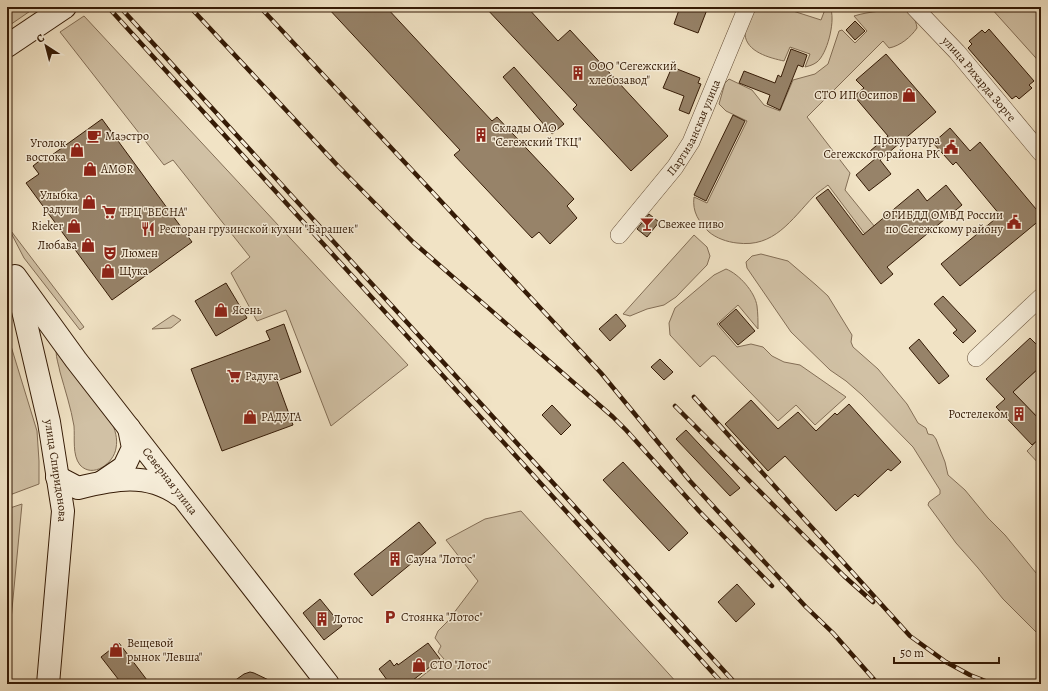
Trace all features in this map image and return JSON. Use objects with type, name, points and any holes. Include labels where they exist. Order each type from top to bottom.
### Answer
[{"type":"street","points":[[7,46],[65,7]]},
{"type":"street","name":"Партизанская улица","points":[[619,235],[675,167],[691,142],[747,7]]},
{"type":"street","name":"улица Рихарда Зорге","points":[[914,7],[957,52],[1041,153]]},
{"type":"street","name":"Северная улица","points":[[11,270],[76,360],[328,684]]},
{"type":"street","name":"улица Спиридонова","points":[[11,270],[49,422],[63,511],[48,684]]},
{"type":"street","points":[[976,358],[1041,297]]},
{"type":"street","points":[[63,511],[72,500],[83,492],[103,482],[124,467],[133,448],[129,428]]},
{"type":"street","points":[[57,477],[78,488],[103,482],[137,479],[164,485],[183,498]]},
{"type":"shaded area","points":[[7,7],[36,7],[7,27]]},
{"type":"shaded area","points":[[755,7],[794,7],[793,11],[821,20],[826,7],[831,10],[831,30],[827,45],[821,58],[814,64],[805,67],[810,54],[790,47],[784,61],[766,56],[754,50],[746,40],[745,31]]},
{"type":"shaded area","points":[[990,7],[1041,7],[1041,64],[1035,57]]},
{"type":"shaded area","points":[[903,8],[911,14],[916,22],[917,28],[912,35],[905,41],[889,48],[883,41],[807,117],[850,173],[845,190],[896,253],[886,262],[828,185],[814,196],[789,223],[772,237],[750,243],[737,243],[718,238],[709,232],[695,212],[694,197],[707,203],[747,121],[726,111],[719,104],[725,83],[729,79],[752,90],[764,105],[780,111],[793,80],[815,74],[828,64],[839,31],[842,30],[855,43],[867,31],[854,16]]},
{"type":"shaded area","points":[[84,16],[408,365],[331,426],[286,310],[257,321],[231,273],[250,257],[173,160],[164,165],[60,32]]},
{"type":"shaded area","points":[[8,227],[84,327],[80,330],[24,258]]},
{"type":"shaded area","points":[[694,235],[707,247],[710,256],[707,265],[676,297],[664,305],[647,309],[630,316],[623,314]]},
{"type":"shaded area","points":[[761,254],[788,261],[828,296],[852,335],[851,342],[853,347],[878,369],[907,404],[918,423],[926,428],[928,434],[933,435],[936,439],[945,462],[948,475],[965,490],[1041,579],[1041,637],[1003,599],[956,543],[928,505],[929,502],[940,494],[940,490],[913,447],[862,395],[830,370],[791,332],[747,268],[746,262],[752,256]]},
{"type":"shaded area","points":[[726,269],[731,271],[746,284],[756,301],[757,306],[758,329],[738,305],[717,324],[737,347],[751,344],[763,347],[772,356],[784,362],[800,365],[846,397],[815,425],[796,405],[778,421],[715,356],[712,356],[700,367],[670,335],[669,323],[675,308],[714,275]]},
{"type":"shaded area","points":[[173,315],[181,320],[171,328],[152,329]]},
{"type":"shaded area","points":[[7,333],[37,431],[39,484],[7,496]]},
{"type":"shaded area","points":[[56,351],[111,421],[114,427],[117,441],[114,454],[107,464],[97,470],[85,469],[77,461],[74,446],[73,419],[60,372]]},
{"type":"shaded area","points":[[1041,366],[1041,421],[1013,392]]},
{"type":"shaded area","points":[[1041,437],[1041,466],[1027,451]]},
{"type":"shaded area","points":[[22,504],[7,662],[7,509]]},
{"type":"shaded area","points":[[521,511],[678,684],[412,684],[444,659],[438,652],[441,646],[435,638],[438,631],[447,622],[478,581],[446,540],[485,519]]},
{"type":"building","name":"Склады ОАО \"Сегежский ТКЦ\"","points":[[327,7],[386,7],[492,121],[497,117],[574,199],[567,206],[577,218],[550,244],[539,232],[532,238],[454,155],[460,150]]},
{"type":"building","name":"ООО \"Сегежский хлебозавод\"","points":[[485,7],[527,7],[558,41],[570,30],[668,136],[631,171],[573,109],[577,105]]},
{"type":"building","points":[[680,7],[708,7],[698,33],[674,24]]},
{"type":"building","points":[[855,21],[865,31],[855,40],[846,30]]},
{"type":"building","points":[[989,29],[1034,81],[1029,85],[1032,88],[1019,99],[1016,96],[1012,99],[968,48],[972,44],[969,41],[982,30],[985,33]]},
{"type":"building","points":[[791,49],[807,55],[803,67],[798,65],[780,110],[767,104],[770,95],[739,83],[744,71],[775,83],[778,75],[781,77]]},
{"type":"building","points":[[886,54],[936,112],[880,160],[891,174],[869,191],[856,175],[876,158],[870,151],[888,136],[854,96],[864,88],[856,80]]},
{"type":"building","points":[[514,67],[564,124],[552,134],[503,77]]},
{"type":"building","points":[[672,67],[700,78],[698,83],[701,84],[689,114],[679,110],[684,96],[663,88]]},
{"type":"building","points":[[733,115],[745,121],[706,201],[694,195]]},
{"type":"building","name":"ТРЦ \"ВЕСНА\"","points":[[102,119],[192,242],[112,300],[26,183],[39,174],[33,166],[43,158],[45,160]]},
{"type":"building","points":[[950,128],[970,151],[980,142],[1041,215],[1041,219],[960,286],[941,264],[1000,215],[956,162],[953,165],[933,143]]},
{"type":"building","points":[[946,185],[962,205],[887,267],[893,274],[881,284],[816,198],[828,189],[863,235],[918,189],[927,201]]},
{"type":"building","name":"Свежее пиво","points":[[649,214],[659,222],[647,237],[637,229]]},
{"type":"building","name":"Ясень","points":[[226,283],[247,318],[216,336],[195,301]]},
{"type":"building","points":[[943,296],[976,331],[963,343],[953,333],[957,330],[934,304]]},
{"type":"building","points":[[736,309],[755,331],[738,345],[719,324]]},
{"type":"building","points":[[616,314],[626,326],[610,341],[599,329]]},
{"type":"building","points":[[284,324],[301,372],[277,381],[293,425],[222,451],[191,369],[270,340],[266,331]]},
{"type":"building","points":[[1030,338],[1041,349],[1041,366],[1013,392],[1041,421],[1041,437],[1032,445],[996,407],[1005,399],[986,379]]},
{"type":"building","points":[[919,339],[949,376],[939,384],[909,348]]},
{"type":"building","points":[[660,359],[673,372],[664,380],[651,367]]},
{"type":"building","points":[[751,400],[778,429],[798,412],[816,431],[835,413],[837,415],[849,404],[901,462],[891,471],[888,469],[858,497],[855,494],[836,511],[785,456],[768,471],[725,424]]},
{"type":"building","points":[[552,405],[571,425],[561,435],[542,415]]},
{"type":"building","points":[[686,430],[740,488],[730,496],[676,439]]},
{"type":"building","points":[[623,462],[688,533],[669,551],[603,480]]},
{"type":"building","name":"Сауна \"Лотос\"","points":[[419,522],[436,543],[372,596],[354,574]]},
{"type":"building","points":[[737,584],[755,604],[736,622],[718,602]]},
{"type":"building","name":"Лотос","points":[[320,599],[342,626],[324,640],[303,613]]},
{"type":"building","points":[[119,643],[150,684],[122,684],[101,657]]},
{"type":"building","name":"СТО \"Лотос\"","points":[[428,643],[440,659],[408,684],[390,684],[379,669],[390,660],[394,666],[397,663],[398,665]]},
{"type":"building","points":[[250,672],[277,684],[230,684],[244,674]]},
{"type":"railway","points":[[108,7],[723,684]]},
{"type":"railway","points":[[120,7],[736,684]]},
{"type":"railway","points":[[190,7],[338,166],[413,242],[613,417],[699,511],[772,586]]},
{"type":"railway","points":[[260,7],[601,373],[690,481],[806,607],[833,633],[878,684]]},
{"type":"railway","points":[[694,397],[910,636],[946,662],[970,675],[993,684]]},
{"type":"railway","points":[[675,406],[844,576],[873,602]]},
{"type":"place","name":"ООО \"Сегежский хлебозавод\"","points":[[578,73]]},
{"type":"place","name":"СТО ИП Осипов","points":[[909,95]]},
{"type":"place","name":"Склады ОАО \"Сегежский ТКЦ\"","points":[[481,135]]},
{"type":"place","name":"Маэстро","points":[[94,136]]},
{"type":"place","name":"Прокуратура Сегежского района РК","points":[[951,147]]},
{"type":"place","name":"Уголок востока","points":[[77,150]]},
{"type":"place","name":"AMOR","points":[[90,169]]},
{"type":"place","name":"Улыбка радуги","points":[[89,202]]},
{"type":"place","name":"ТРЦ \"ВЕСНА\"","points":[[109,212]]},
{"type":"place","name":"ОГИБДД ОМВД России по Сегежскому району","points":[[1014,222]]},
{"type":"place","name":"Свежее пиво","points":[[647,224]]},
{"type":"place","name":"Rieker","points":[[74,226]]},
{"type":"place","name":"Ресторан грузинской кухни \"Барашек\"","points":[[148,229]]},
{"type":"place","name":"Любава","points":[[88,245]]},
{"type":"place","name":"Люмен","points":[[110,253]]},
{"type":"place","name":"Щука","points":[[108,271]]},
{"type":"place","name":"Ясень","points":[[221,310]]},
{"type":"place","name":"Радуга","points":[[234,376]]},
{"type":"place","name":"Ростелеком","points":[[1019,414]]},
{"type":"place","name":"РАДУГА","points":[[250,417]]},
{"type":"place","name":"Сауна \"Лотос\"","points":[[395,559]]},
{"type":"place","name":"Стоянка \"Лотос\"","points":[[390,617]]},
{"type":"place","name":"Лотос","points":[[322,619]]},
{"type":"place","name":"Вещевой рынок \"Левша\"","points":[[116,650]]},
{"type":"place","name":"СТО \"Лотос\"","points":[[419,665]]}]
